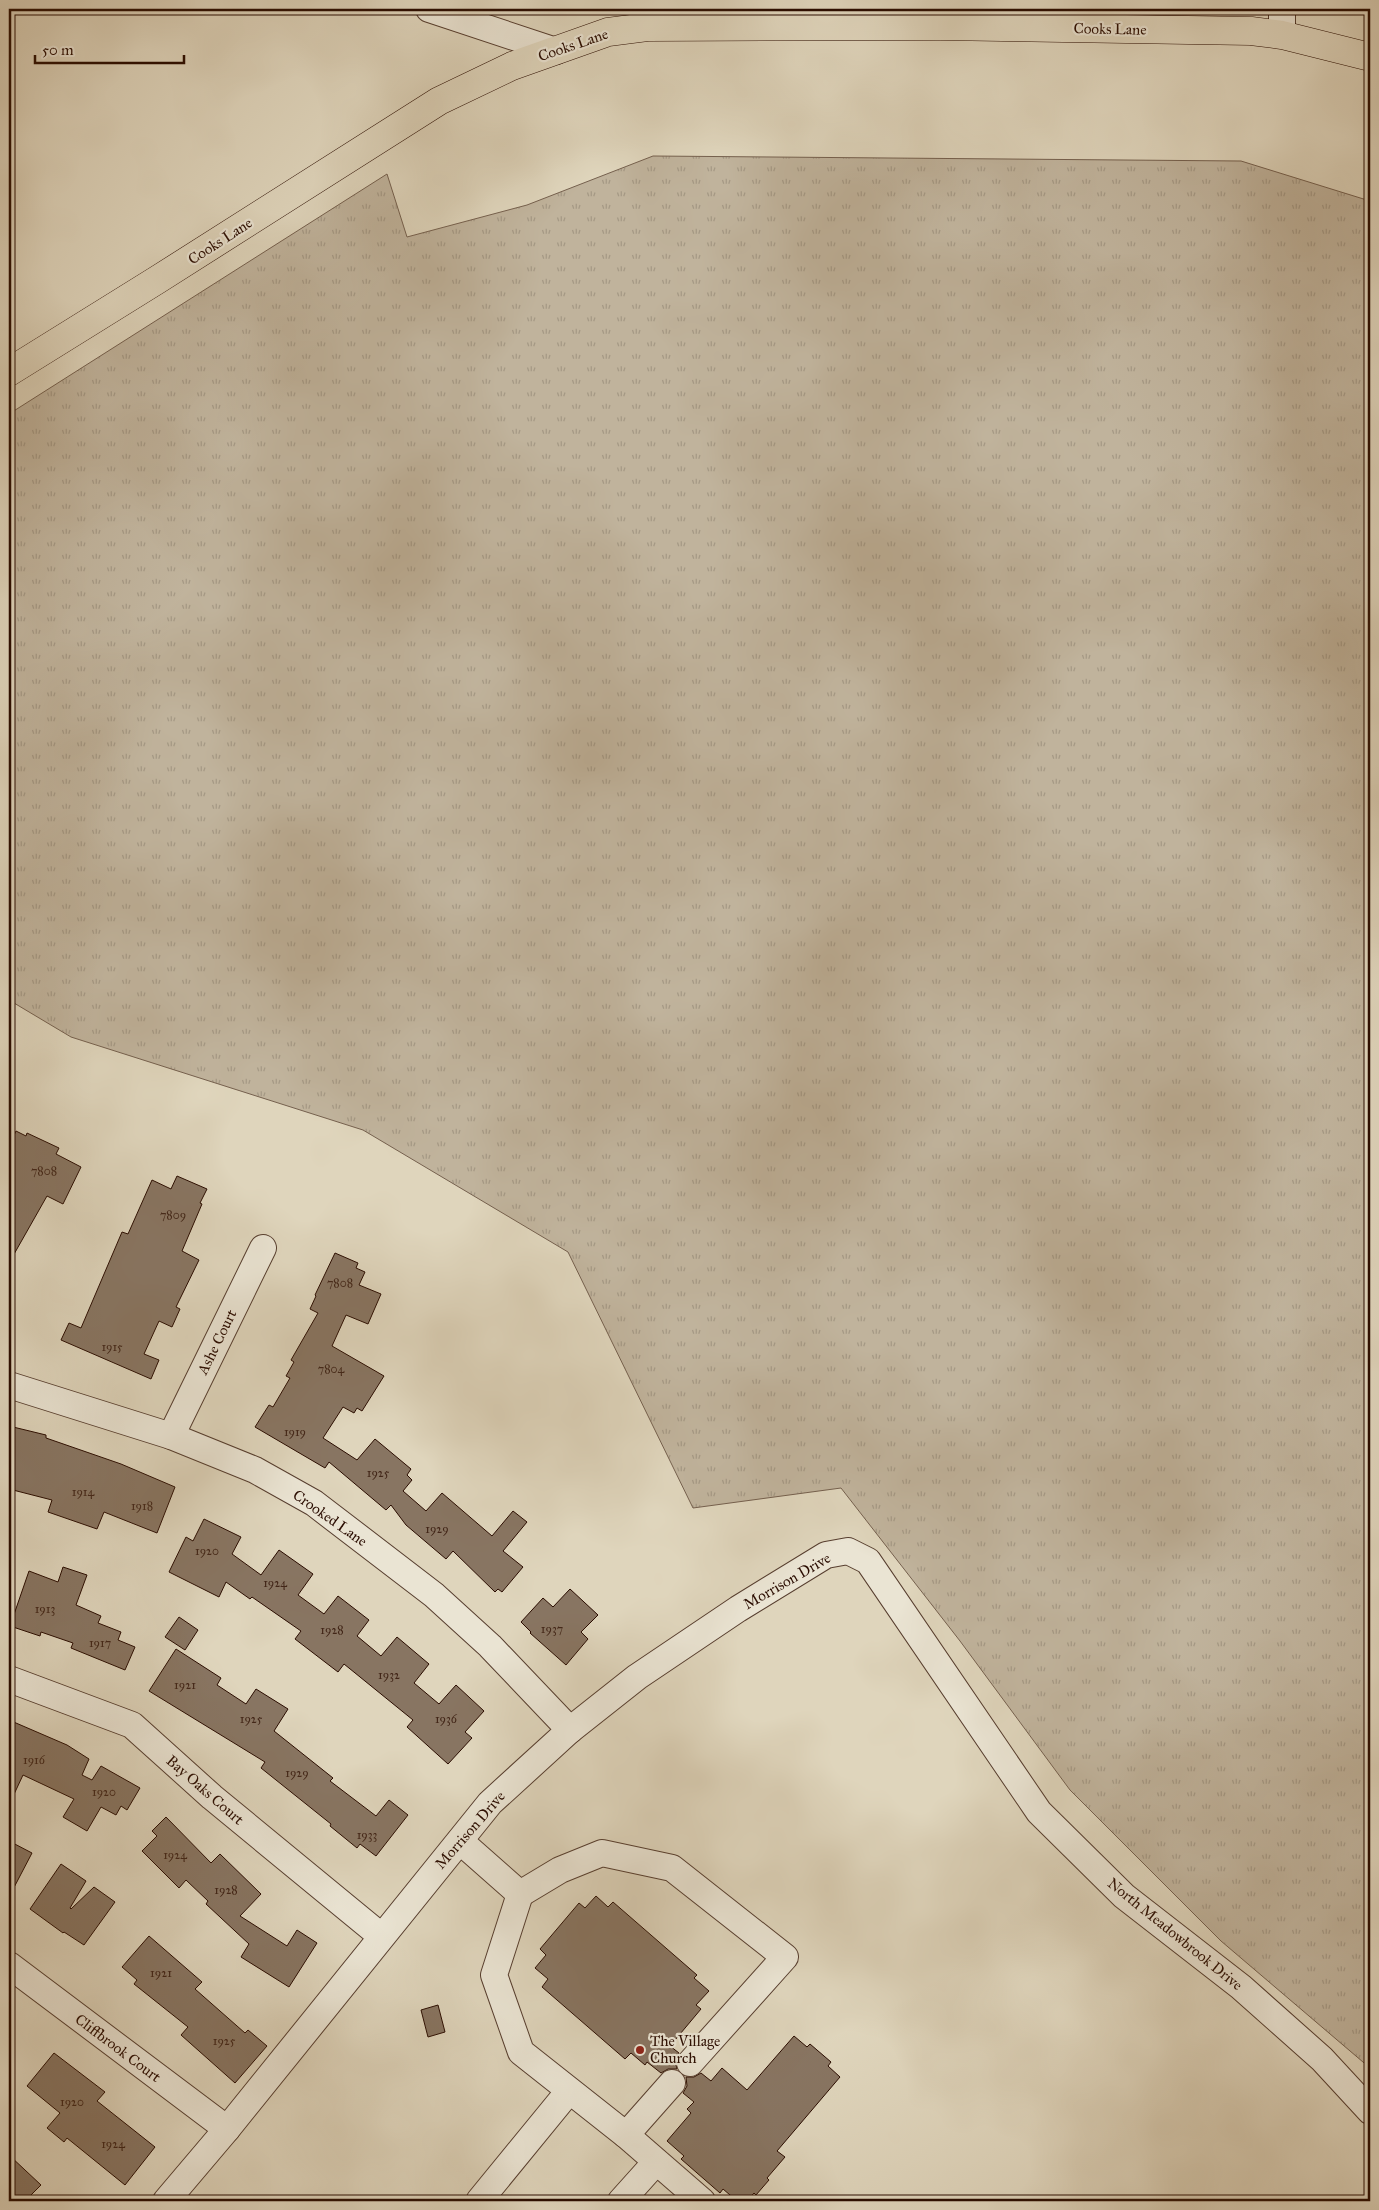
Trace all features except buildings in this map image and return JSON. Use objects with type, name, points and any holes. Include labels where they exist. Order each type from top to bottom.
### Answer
[{"type":"main road","name":"Cooks Lane","points":[[9,372],[439,101],[512,66],[608,32],[647,26],[960,26],[1250,32],[1282,22],[1370,57]]},
{"type":"street","points":[[429,9],[452,13],[556,51]]},
{"type":"street","name":"Ashe Court","points":[[171,1436],[263,1248]]},
{"type":"street","name":"Crooked Lane","points":[[9,1385],[171,1436],[255,1470],[314,1503],[434,1595],[490,1646],[570,1730]]},
{"type":"street","name":"Morrison Drive","points":[[166,2201],[227,2129],[490,1803],[570,1730],[637,1677],[738,1609],[826,1555],[848,1551],[854,1553]]},
{"type":"street","name":"North Meadowbrook Drive","points":[[854,1553],[868,1561],[1039,1812],[1124,1896],[1241,1986],[1322,2060],[1370,2111]]},
{"type":"street","name":"Bay Oaks Court","points":[[9,1679],[132,1725],[212,1797],[381,1936]]},
{"type":"street","points":[[460,1840],[520,1894]]},
{"type":"street","points":[[690,2063],[785,1957],[672,1868],[602,1853],[560,1870],[520,1894],[494,1975],[521,2052],[626,2135],[702,2201]]},
{"type":"street","name":"Cliffbrook Court","points":[[9,1965],[227,2129]]},
{"type":"street","points":[[626,2135],[672,2083]]},
{"type":"street","points":[[479,2201],[569,2091]]},
{"type":"street","points":[[621,2201],[656,2162]]},
{"type":"green space","points":[[653,156],[1241,161],[1370,201],[1370,2068],[1221,1941],[1070,1790],[960,1641],[841,1488],[693,1508],[568,1252],[363,1130],[71,1037],[9,1000],[9,414],[387,174],[407,237],[527,205]]},
{"type":"place","name":"The Village Church","points":[[640,2050]]}]
